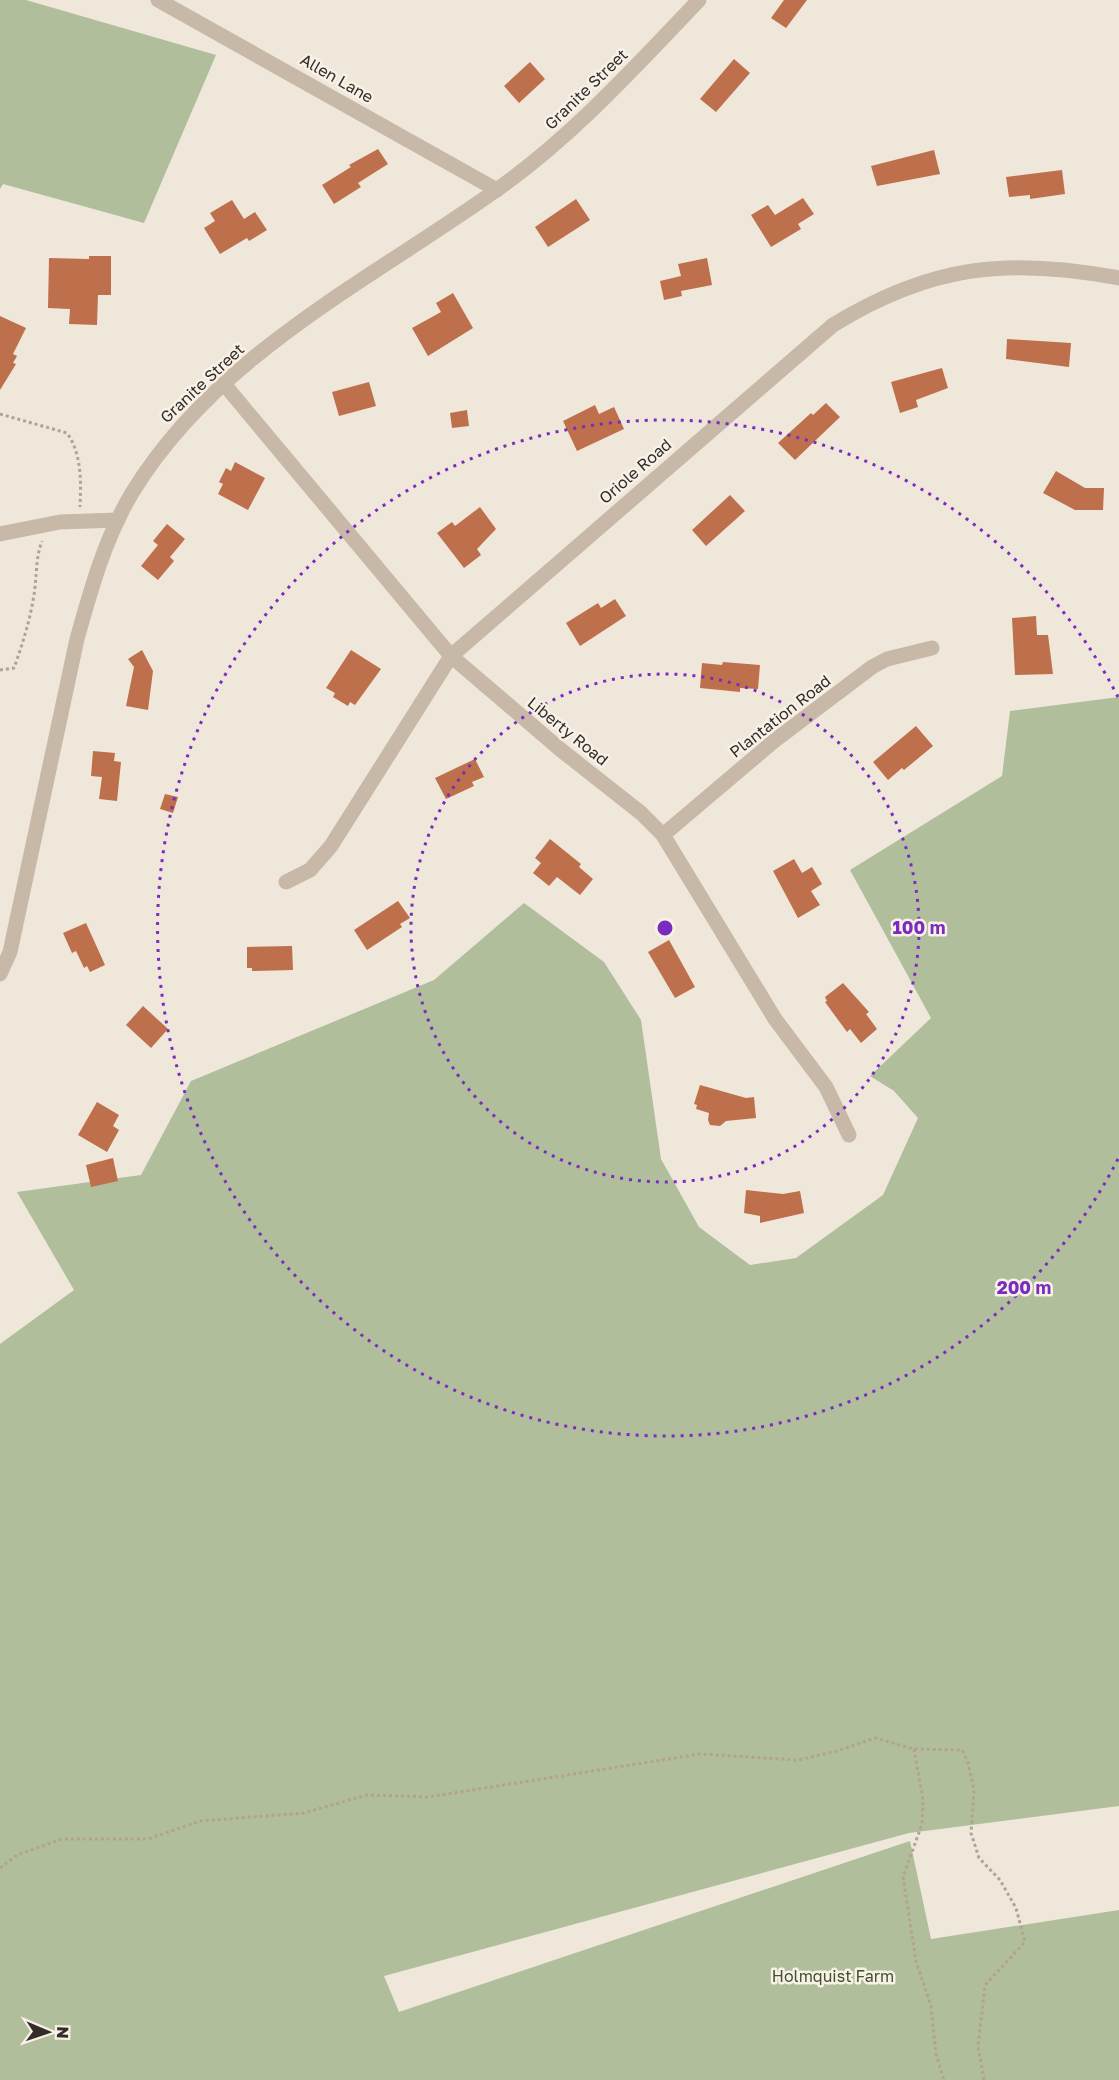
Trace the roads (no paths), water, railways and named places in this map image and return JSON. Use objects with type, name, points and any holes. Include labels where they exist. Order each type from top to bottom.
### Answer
[{"type":"street","name":"Allen Lane","points":[[158,0],[497,190]]},
{"type":"street","name":"Granite Street","points":[[0,974],[10,952],[77,639],[90,589],[131,494],[168,439],[224,384],[290,328],[497,190],[556,143],[611,92],[699,0]]},
{"type":"street","name":"Oriole Road","points":[[286,882],[310,870],[331,846],[451,656],[833,325],[865,305],[928,280],[991,267],[1056,268],[1119,278]]},
{"type":"street","name":"Liberty Road","points":[[224,384],[451,656],[561,750],[641,813],[663,835],[780,1028],[826,1087],[849,1135]]},
{"type":"street","points":[[0,534],[80,520],[118,520]]},
{"type":"street","name":"Plantation Road","points":[[663,835],[774,741],[872,667],[887,659],[932,648]]},
{"type":"park label","name":"Holmquist Farm","points":[[833,1976]]}]
